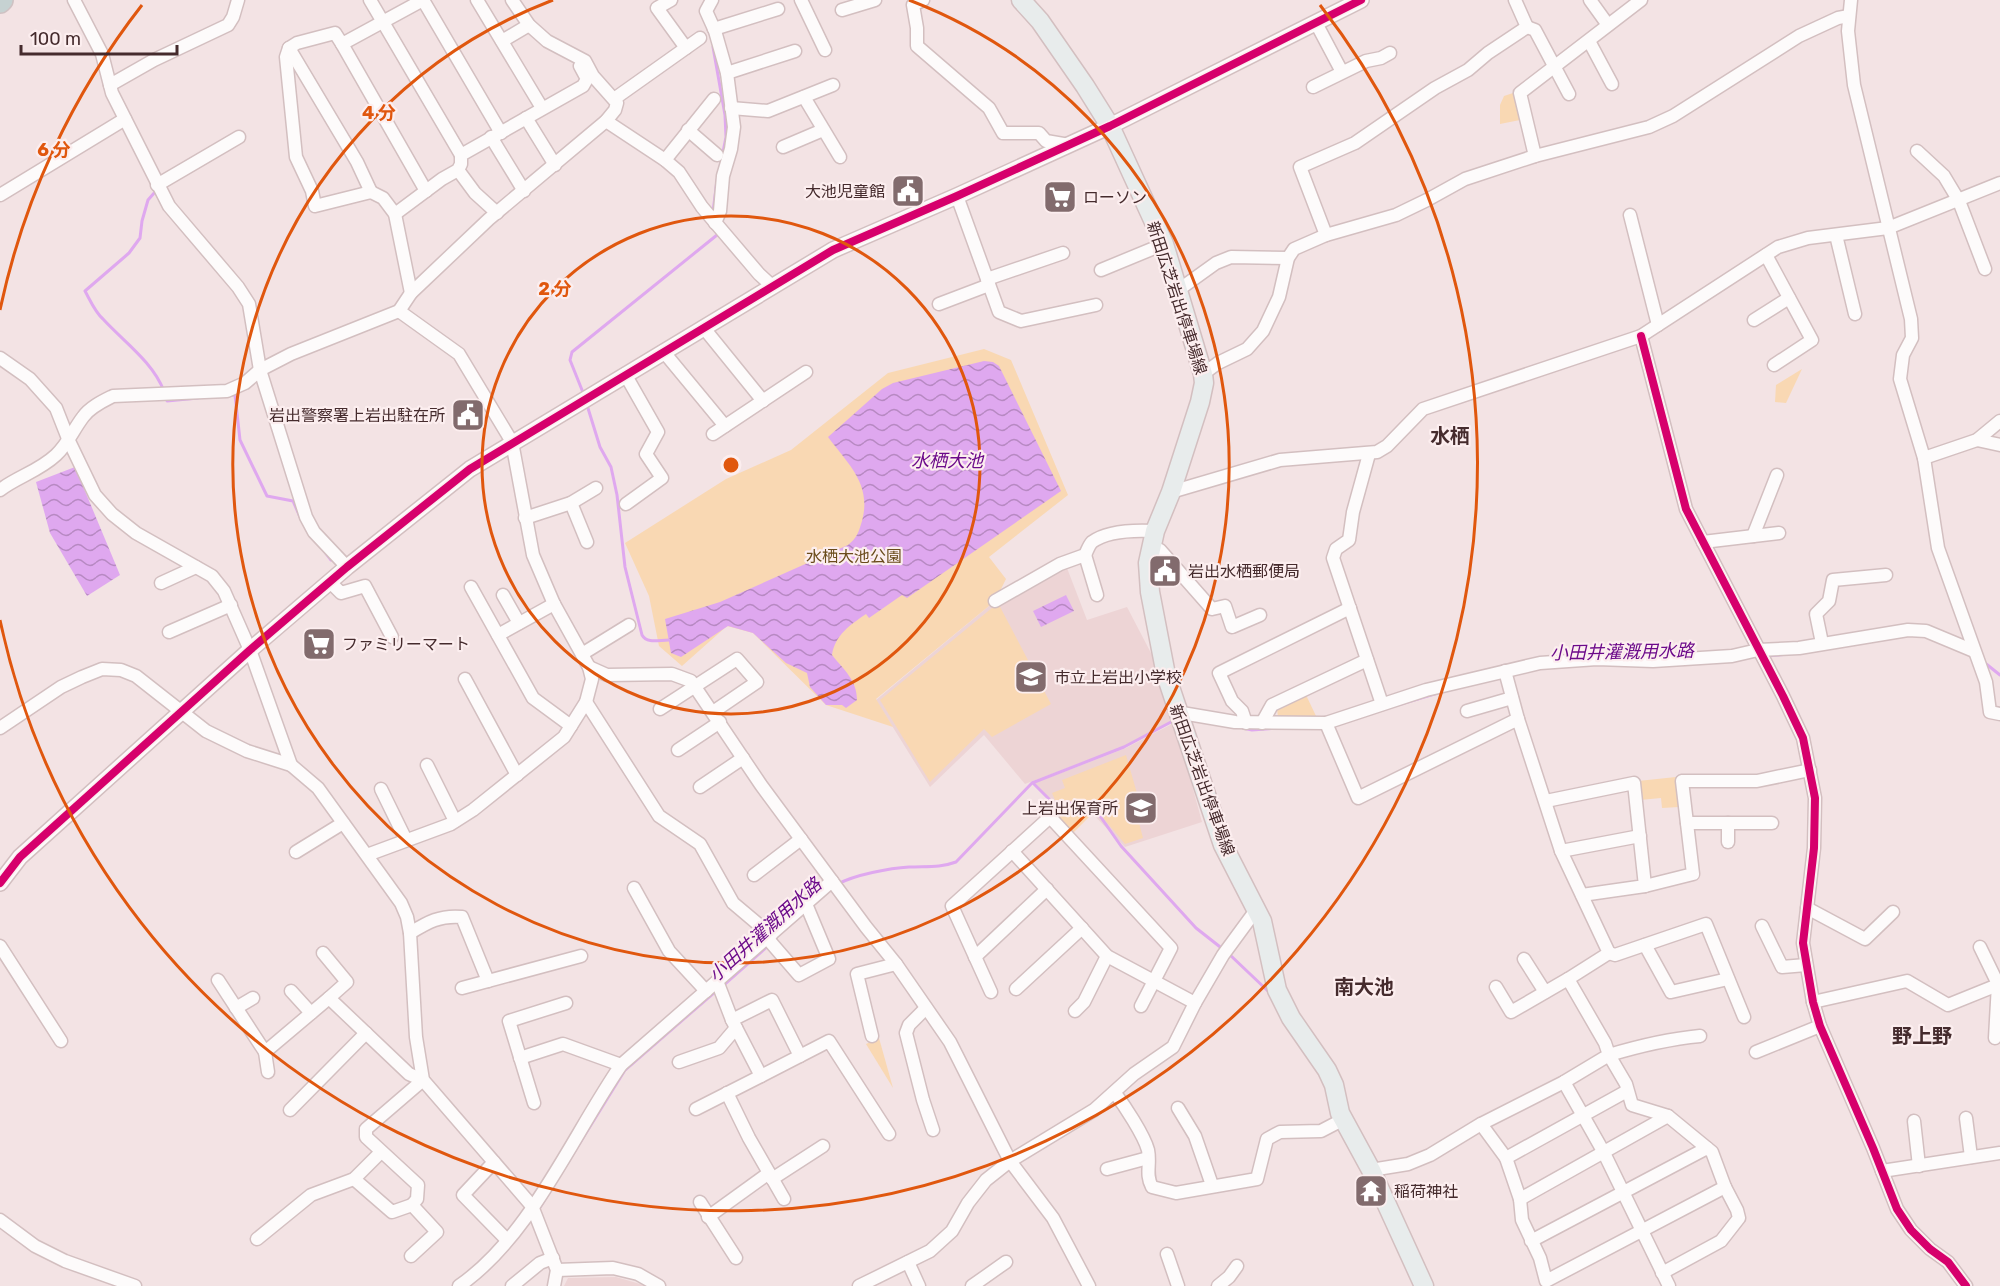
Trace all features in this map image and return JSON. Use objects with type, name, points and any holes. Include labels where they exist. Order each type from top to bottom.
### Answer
[{"type":"main road","name":"新田広芝岩出停車場線","points":[[1021,0],[1040,21],[1110,126],[1164,244],[1203,374],[1204,384],[1200,402],[1153,539],[1148,563],[1149,592],[1161,657],[1176,712],[1223,845],[1262,921],[1277,990],[1291,1018],[1327,1070],[1334,1085],[1340,1113],[1371,1170],[1424,1286]]},
{"type":"street","points":[[74,0],[102,54],[112,93],[169,206],[232,280],[249,304],[260,370],[306,517],[314,532],[347,567]]},
{"type":"street","points":[[110,84],[228,25],[238,0]]},
{"type":"street","points":[[370,0],[460,155],[461,164],[458,170],[442,179],[396,214]]},
{"type":"street","points":[[342,45],[423,0],[524,191]]},
{"type":"street","points":[[477,0],[542,108]]},
{"type":"street","points":[[0,490],[47,462],[69,441],[83,416],[113,396],[227,391],[245,383],[260,370],[291,354],[399,311],[411,293],[497,213],[606,120],[615,110],[617,103],[593,76],[585,61],[547,41],[529,25],[512,0]]},
{"type":"street","points":[[671,0],[657,8],[686,48]]},
{"type":"street","points":[[712,0],[706,11],[727,72],[734,127],[723,177],[720,211],[715,223]]},
{"type":"street","points":[[801,0],[825,50]]},
{"type":"street","points":[[842,9],[875,0]]},
{"type":"street","points":[[0,883],[20,857],[250,650],[447,486],[512,442],[833,250],[1110,126],[1361,0]]},
{"type":"street","points":[[1515,0],[1527,27],[1535,30],[1569,94]]},
{"type":"street","points":[[1590,0],[1608,24]]},
{"type":"street","points":[[1536,156],[1520,93],[1641,0]]},
{"type":"street","points":[[1851,0],[1848,31],[1854,85],[1911,319],[1912,338],[1903,355],[1900,379],[1924,458],[1938,548],[1986,682],[1990,712],[2000,714]]},
{"type":"street","points":[[916,2],[917,46],[989,108],[1002,132],[1039,133],[1046,141],[1069,145]]},
{"type":"street","points":[[714,29],[778,9]]},
{"type":"street","points":[[1203,374],[1218,363],[1247,349],[1263,332],[1279,297],[1288,258],[1294,249],[1326,235],[1396,215],[1465,179],[1536,156],[1649,127],[1672,116],[1799,36],[1838,18],[1849,16]]},
{"type":"street","points":[[1316,23],[1342,72]]},
{"type":"street","points":[[502,41],[529,25]]},
{"type":"street","points":[[1326,235],[1300,167],[1355,143],[1436,88],[1468,70],[1488,53],[1527,27]]},
{"type":"street","points":[[371,192],[315,206],[312,191],[296,157],[287,82],[286,57],[289,48],[297,43],[335,33],[426,192]]},
{"type":"street","points":[[614,99],[700,38]]},
{"type":"street","points":[[1589,41],[1612,84]]},
{"type":"street","points":[[289,48],[357,162],[371,192],[383,198],[396,214],[411,293]]},
{"type":"street","points":[[727,72],[795,51]]},
{"type":"street","points":[[1313,87],[1342,72],[1390,53]]},
{"type":"street","points":[[460,155],[583,86],[587,79],[573,55]]},
{"type":"street","points":[[731,108],[768,111],[833,85]]},
{"type":"street","points":[[804,97],[840,158]]},
{"type":"street","points":[[665,160],[714,99]]},
{"type":"street","points":[[526,118],[555,165]]},
{"type":"street","points":[[0,195],[125,120]]},
{"type":"street","points":[[606,120],[679,172],[715,223],[772,286]]},
{"type":"street","points":[[688,130],[717,155]]},
{"type":"street","points":[[783,147],[823,130]]},
{"type":"street","points":[[157,185],[239,137]]},
{"type":"street","points":[[1917,151],[1944,176],[1959,201],[1985,269]]},
{"type":"street","points":[[458,170],[475,193],[497,213]]},
{"type":"street","points":[[1171,492],[1280,460],[1369,454],[1387,446],[1423,410],[1641,336],[1778,247],[1809,238],[1888,228],[2000,184]]},
{"type":"street","points":[[957,196],[999,312],[1021,321],[1096,305]]},
{"type":"street","points":[[1630,215],[1658,325]]},
{"type":"street","points":[[1836,235],[1855,314]]},
{"type":"street","points":[[1101,270],[1164,244]]},
{"type":"street","points":[[939,304],[1063,252]]},
{"type":"street","points":[[1766,255],[1812,340],[1774,365]]},
{"type":"street","points":[[1177,291],[1216,263],[1231,257],[1288,258]]},
{"type":"street","points":[[1754,320],[1789,298]]},
{"type":"street","points":[[366,855],[455,821],[473,810],[564,736],[586,702],[592,679],[589,667],[554,604],[533,555],[512,442],[459,354],[399,311]]},
{"type":"street","points":[[703,327],[763,401]]},
{"type":"street","points":[[1641,336],[1686,509],[1803,738],[1815,798],[1814,848],[1803,943],[1813,1002],[1820,1026],[1897,1209],[1911,1230],[1930,1249],[1948,1262],[1966,1286]]},
{"type":"street","points":[[663,351],[725,426]]},
{"type":"street","points":[[0,358],[30,379],[48,396],[62,419],[69,441],[95,495],[112,514],[136,533],[212,576],[224,591],[250,650],[291,765]]},
{"type":"street","points":[[713,434],[806,372]]},
{"type":"street","points":[[625,374],[658,432],[646,454],[662,478],[626,504]]},
{"type":"street","points":[[1924,458],[1977,440],[2000,421]]},
{"type":"street","points":[[1977,440],[2000,445]]},
{"type":"street","points":[[1369,454],[1353,512],[1349,540],[1336,549],[1333,558],[1382,704]]},
{"type":"street","points":[[1754,536],[1777,475]]},
{"type":"street","points":[[525,518],[571,503],[596,488]]},
{"type":"street","points":[[571,503],[587,542]]},
{"type":"street","points":[[995,601],[1060,564],[1085,555],[1091,543],[1107,535],[1138,530],[1153,539],[1212,609],[1225,606],[1232,627],[1260,615]]},
{"type":"street","points":[[1703,542],[1779,533]]},
{"type":"street","points":[[1085,555],[1097,594]]},
{"type":"street","points":[[161,583],[196,567]]},
{"type":"street","points":[[1822,643],[1816,614],[1829,601],[1833,580],[1886,575]]},
{"type":"street","points":[[330,582],[341,593],[365,586],[392,637]]},
{"type":"street","points":[[471,587],[532,698],[571,726]]},
{"type":"street","points":[[502,595],[519,623]]},
{"type":"street","points":[[498,635],[554,604]]},
{"type":"street","points":[[170,632],[231,605]]},
{"type":"street","points":[[1246,723],[1242,711],[1232,701],[1219,673],[1350,608]]},
{"type":"street","points":[[582,654],[629,625]]},
{"type":"street","points":[[1176,712],[1246,723],[1328,727],[1382,704],[1426,690],[1506,674],[1540,663],[1597,659],[1653,661],[1732,656],[1758,650],[1799,648],[1908,630],[1926,631],[1974,651]]},
{"type":"street","points":[[660,709],[737,659],[757,682],[678,750]]},
{"type":"street","points":[[1262,723],[1272,705],[1367,660]]},
{"type":"street","points":[[589,667],[608,675],[672,674],[691,681],[761,785],[896,964],[950,1042],[1010,1161],[1053,1218],[1089,1286]]},
{"type":"street","points":[[0,727],[62,687],[102,669],[122,670],[136,676],[206,731],[247,751],[291,765],[318,788],[401,903],[407,917],[416,1037],[423,1080]]},
{"type":"street","points":[[1506,674],[1518,720],[1561,851],[1610,953],[1615,955],[1706,924],[1744,1017]]},
{"type":"street","points":[[465,679],[517,775]]},
{"type":"street","points":[[1467,711],[1512,698]]},
{"type":"street","points":[[586,702],[659,816],[700,844],[733,903],[770,940],[799,975],[829,959],[807,906]]},
{"type":"street","points":[[1328,727],[1358,798],[1518,720]]},
{"type":"street","points":[[700,787],[743,758]]},
{"type":"street","points":[[427,765],[455,821]]},
{"type":"street","points":[[1582,895],[1645,886],[1693,874],[1682,781],[1757,781],[1810,770]]},
{"type":"street","points":[[1546,801],[1634,783],[1645,886]]},
{"type":"street","points":[[381,789],[406,840]]},
{"type":"street","points":[[991,992],[952,906],[1050,817],[1171,948],[1141,1006]]},
{"type":"street","points":[[296,852],[343,823]]},
{"type":"street","points":[[1687,823],[1772,823]]},
{"type":"street","points":[[1728,823],[1728,842]]},
{"type":"street","points":[[1561,851],[1640,836]]},
{"type":"street","points":[[754,874],[801,839]]},
{"type":"street","points":[[1012,851],[1107,956],[1195,1003]]},
{"type":"street","points":[[459,1286],[497,1253],[532,1206],[560,1166],[603,1091],[621,1065],[717,981],[835,885]]},
{"type":"street","points":[[634,888],[669,951],[706,991]]},
{"type":"street","points":[[975,957],[1047,889]]},
{"type":"street","points":[[1807,908],[1865,939],[1893,912]]},
{"type":"street","points":[[860,1286],[930,1251],[952,1231],[968,1203],[986,1180],[1010,1161],[1094,1110],[1134,1074],[1173,1047],[1223,955],[1257,909]]},
{"type":"street","points":[[410,933],[432,919],[449,916],[462,917],[488,981]]},
{"type":"street","points":[[1762,926],[1782,967],[1806,965]]},
{"type":"street","points":[[1016,989],[1082,928]]},
{"type":"street","points":[[1645,945],[1671,992],[1728,978]]},
{"type":"street","points":[[0,946],[61,1041]]},
{"type":"street","points":[[1980,947],[1999,984],[1995,1038]]},
{"type":"street","points":[[265,1052],[347,982],[323,953]]},
{"type":"street","points":[[1496,987],[1511,1012],[1610,953]]},
{"type":"street","points":[[462,988],[581,956]]},
{"type":"street","points":[[1075,1011],[1084,1002],[1107,956]]},
{"type":"street","points":[[1524,959],[1545,992]]},
{"type":"street","points":[[872,1036],[857,974],[896,964]]},
{"type":"street","points":[[1568,979],[1626,1084],[1632,1105],[1668,1116],[1712,1152],[1725,1187],[1737,1210],[1739,1218],[1721,1241],[1662,1273]]},
{"type":"street","points":[[218,980],[265,1052],[268,1072]]},
{"type":"street","points":[[717,981],[734,1024],[761,1076]]},
{"type":"street","points":[[1813,1002],[1907,981],[1948,1005],[1999,984]]},
{"type":"street","points":[[291,991],[310,1014]]},
{"type":"street","points":[[329,998],[409,1074],[423,1080],[532,1206],[555,1264],[555,1286]]},
{"type":"street","points":[[236,1008],[253,999]]},
{"type":"street","points":[[679,1062],[718,1048],[734,1024],[772,1000],[800,1056]]},
{"type":"street","points":[[534,1102],[509,1021],[566,1003]]},
{"type":"street","points":[[926,1008],[909,1025],[906,1033],[933,1130]]},
{"type":"street","points":[[1756,1052],[1820,1026]]},
{"type":"street","points":[[290,1110],[366,1033]]},
{"type":"street","points":[[1371,1170],[1408,1164],[1430,1155],[1481,1124],[1563,1082],[1609,1055],[1671,1038],[1700,1036]]},
{"type":"street","points":[[696,1109],[829,1041],[889,1134]]},
{"type":"street","points":[[520,1058],[563,1044],[621,1065]]},
{"type":"street","points":[[354,1179],[392,1212],[412,1204],[417,1199],[418,1185],[366,1137],[366,1129],[423,1080]]},
{"type":"street","points":[[1563,1082],[1603,1151],[1669,1286]]},
{"type":"street","points":[[1506,1158],[1627,1091]]},
{"type":"street","points":[[727,1093],[749,1138],[784,1199]]},
{"type":"street","points":[[1115,1093],[1123,1103],[1148,1149],[1148,1179],[1152,1187],[1176,1192],[1257,1179],[1267,1138],[1280,1132],[1321,1131],[1344,1119]]},
{"type":"street","points":[[1178,1108],[1195,1136],[1212,1185]]},
{"type":"street","points":[[1520,1199],[1668,1116]]},
{"type":"street","points":[[1966,1118],[1971,1157]]},
{"type":"street","points":[[1914,1120],[1919,1166]]},
{"type":"street","points":[[1481,1124],[1506,1158],[1520,1199],[1522,1220],[1540,1258],[1546,1281],[1725,1187]]},
{"type":"street","points":[[708,1217],[823,1146]]},
{"type":"street","points":[[1532,1241],[1707,1148]]},
{"type":"street","points":[[257,1239],[311,1195],[354,1179],[381,1152]]},
{"type":"street","points":[[1882,1171],[2000,1153]]},
{"type":"street","points":[[1107,1169],[1148,1158]]},
{"type":"street","points":[[494,1162],[463,1195],[507,1240]]},
{"type":"street","points":[[700,1202],[736,1258]]},
{"type":"street","points":[[411,1256],[437,1232],[412,1204]]},
{"type":"street","points":[[0,1220],[35,1246],[65,1261],[135,1286]]},
{"type":"street","points":[[1167,1254],[1178,1286]]},
{"type":"street","points":[[908,1262],[919,1286]]},
{"type":"street","points":[[972,1286],[1006,1262]]},
{"type":"street","points":[[512,1286],[540,1263],[613,1268],[638,1274],[659,1286]]},
{"type":"street","points":[[1218,1286],[1237,1266]]},
{"type":"shaded area","name":"市立上岩出小学校","points":[[1067,568],[1087,620],[1127,607],[1152,655],[1171,721],[1125,746],[1025,784],[984,735],[930,787],[876,700],[995,601]]},
{"type":"shaded area","points":[[1172,724],[1185,760],[1202,822],[1125,847],[1084,805],[1054,803],[1035,783],[1126,748]]},
{"type":"shaded area","points":[[616,1277],[647,1286],[564,1286],[568,1278]]},
{"type":"green space","points":[[1513,93],[1520,120],[1500,124],[1500,105],[1504,96]]},
{"type":"green space","name":"水栖大池公園","points":[[984,349],[1011,360],[1068,495],[989,557],[1006,579],[995,601],[876,699],[893,727],[826,705],[753,633],[727,626],[682,666],[659,646],[649,596],[625,543],[726,479],[791,450],[888,373]]},
{"type":"green space","points":[[1802,369],[1786,403],[1775,402],[1776,385]]},
{"type":"green space","points":[[998,603],[1051,704],[992,737],[984,729],[930,782],[880,700]]},
{"type":"green space","points":[[1306,695],[1316,716],[1278,717],[1277,709]]},
{"type":"green space","points":[[1126,755],[1145,821],[1139,823],[1143,838],[1125,844],[1086,801],[1055,800],[1052,793],[1065,788],[1062,780]]},
{"type":"green space","points":[[1676,777],[1679,807],[1662,808],[1661,798],[1640,800],[1638,781]]},
{"type":"green space","points":[[1082,810],[1089,817],[1072,834],[1053,815],[1057,811]]},
{"type":"green space","points":[[879,1038],[893,1088],[866,1044]]},
{"type":"water","name":"水栖大池","points":[[984,361],[993,362],[999,366],[1061,491],[907,598],[902,595],[869,618],[866,614],[844,631],[836,642],[832,655],[852,681],[857,700],[846,708],[842,705],[826,705],[810,687],[807,673],[786,663],[753,633],[728,626],[681,657],[671,653],[665,619],[720,602],[848,545],[856,537],[864,508],[861,485],[828,437],[882,389],[893,383]]},
{"type":"water","points":[[75,467],[120,575],[87,596],[50,533],[36,482]]},
{"type":"water","points":[[1066,595],[1074,611],[1041,627],[1033,611]]},
{"type":"waterway","points":[[713,47],[725,115],[726,137],[720,167]]},
{"type":"waterway","points":[[713,212],[717,180]]},
{"type":"waterway","points":[[155,192],[148,200],[140,238],[129,253],[85,291],[98,313],[145,361],[164,391]]},
{"type":"waterway","points":[[584,395],[570,360],[572,352],[719,232]]},
{"type":"waterway","points":[[229,395],[235,395],[240,440],[267,496],[293,501],[300,517]]},
{"type":"waterway","points":[[166,397],[167,401],[198,398]]},
{"type":"waterway","points":[[587,405],[600,447],[611,467],[617,495],[625,567],[642,635],[650,641],[669,640]]},
{"type":"waterway","points":[[325,552],[331,560]]},
{"type":"waterway","name":"小田井灌漑用水路","points":[[1768,656],[1788,654]]},
{"type":"waterway","name":"小田井灌漑用水路","points":[[1985,663],[2000,675]]},
{"type":"waterway","name":"小田井灌漑用水路","points":[[1401,704],[1441,692]]},
{"type":"waterway","name":"小田井灌漑用水路","points":[[838,884],[882,870],[938,866],[956,862],[1032,783],[1124,747],[1171,722]]},
{"type":"waterway","name":"小田井灌漑用水路","points":[[1243,728],[1252,730],[1278,728]]},
{"type":"waterway","points":[[1033,783],[1053,803],[1084,804],[1100,816],[1121,846],[1196,928],[1224,950]]},
{"type":"waterway","name":"小田井灌漑用水路","points":[[724,985],[768,946]]},
{"type":"waterway","points":[[1229,954],[1269,992]]},
{"type":"waterway","name":"小田井灌漑用水路","points":[[537,1212],[625,1070],[716,991]]},
{"type":"waterway","name":"小田井灌漑用水路","points":[[509,1247],[533,1217]]},
{"type":"cycle path","points":[[0,883],[20,857],[250,650],[347,567],[470,469],[833,250],[1110,126],[1361,0]]},
{"type":"cycle path","points":[[1641,336],[1686,509],[1803,738],[1815,798],[1814,848],[1803,943],[1813,1002],[1820,1026],[1897,1209],[1911,1230],[1930,1249],[1948,1262],[1966,1286]]},
{"type":"place","name":"大池児童館","points":[[908,191]]},
{"type":"place","name":"ローソン","points":[[1060,197]]},
{"type":"place","name":"岩出警察署上岩出駐在所","points":[[468,415]]},
{"type":"place","name":"岩出水栖郵便局","points":[[1165,571]]},
{"type":"place","name":"ファミリーマート","points":[[319,644]]},
{"type":"place","name":"市立上岩出小学校","points":[[1031,677]]},
{"type":"place","name":"上岩出保育所","points":[[1141,808]]},
{"type":"place","name":"稲荷神社","points":[[1371,1191]]},
{"type":"district","name":"水栖","points":[[1450,436]]},
{"type":"district","name":"南大池","points":[[1364,987]]},
{"type":"district","name":"野上野","points":[[1922,1036]]}]
